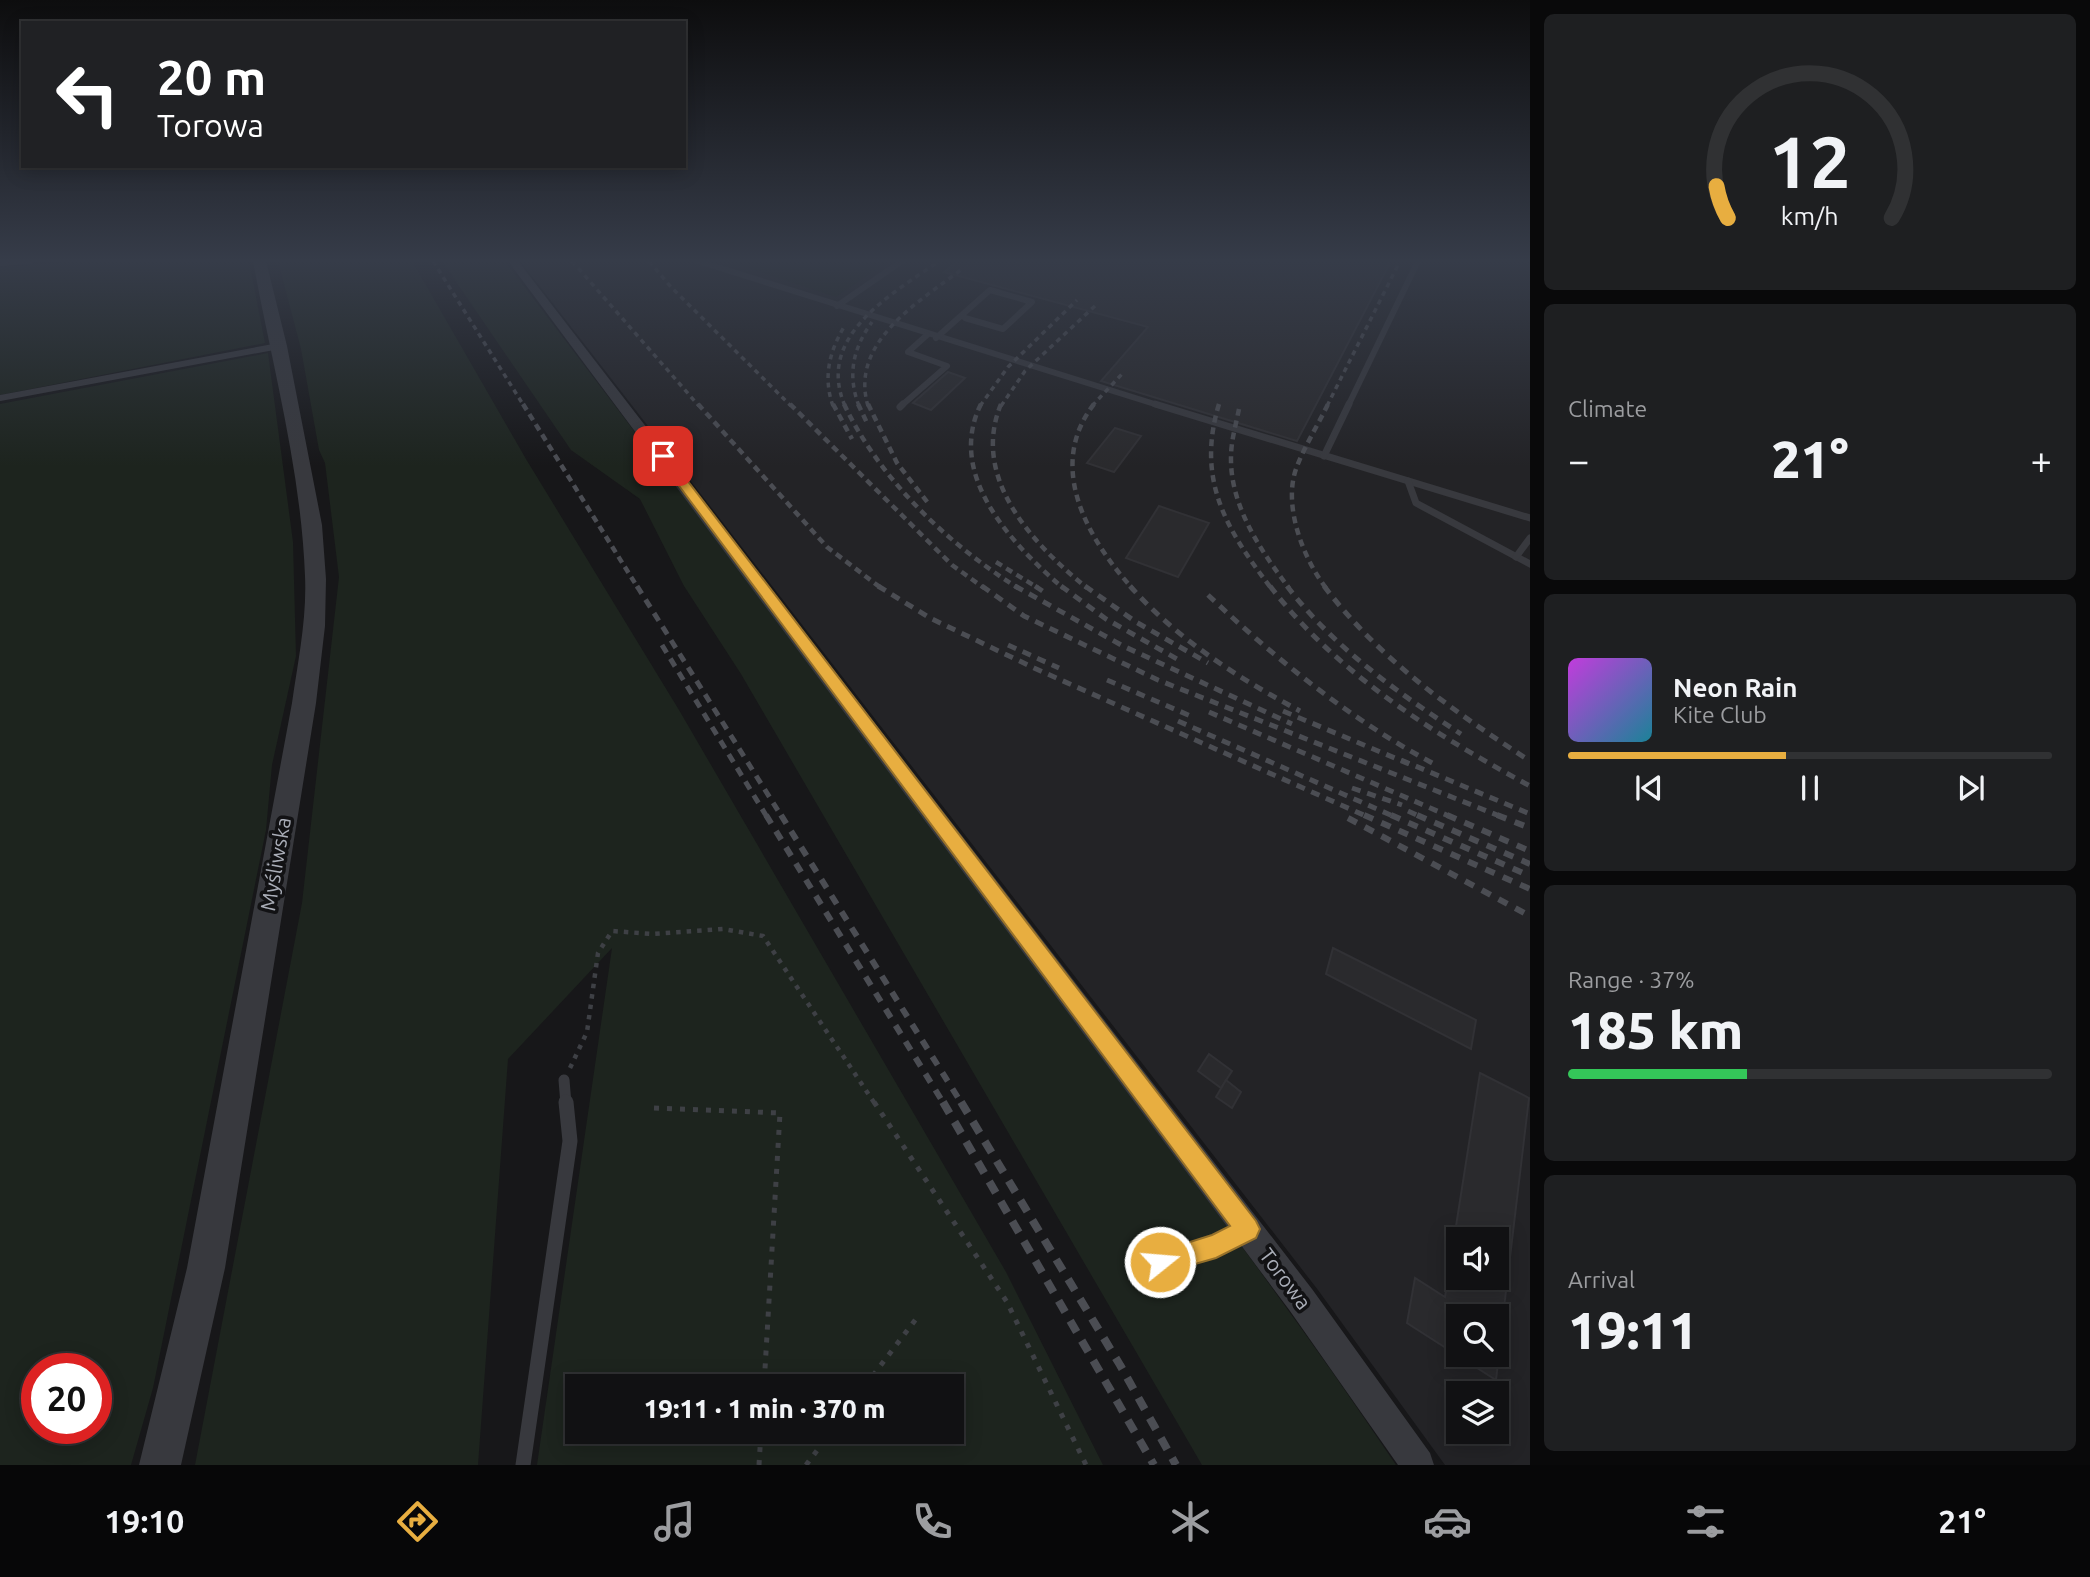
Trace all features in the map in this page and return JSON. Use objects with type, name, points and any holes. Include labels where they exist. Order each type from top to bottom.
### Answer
[{"type":"street","name":"Myśliwska","points":[[160,1465],[206,1268],[304,703],[314,626],[316,579],[312,525],[275,329]]},
{"type":"street","name":"Torowa","points":[[565,329],[1248,1229],[1418,1465]]},
{"type":"lane","points":[[910,329],[1530,518]]},
{"type":"lane","points":[[936,338],[946,329]]},
{"type":"lane","points":[[1324,456],[1385,329]]},
{"type":"lane","points":[[900,407],[947,366],[908,352],[927,335]]},
{"type":"lane","points":[[0,398],[279,346]]},
{"type":"lane","points":[[1408,481],[1416,503],[1530,564]]},
{"type":"lane","points":[[1516,557],[1530,538]]},
{"type":"lane","points":[[523,1465],[570,1141],[564,1080]]},
{"type":"lane","points":[[1139,1272],[1223,1243],[1248,1229]]},
{"type":"path","points":[[564,1080],[587,1032],[598,953],[612,931],[653,934],[723,929],[763,936],[1007,1302],[1086,1465]]},
{"type":"path","points":[[654,1108],[780,1113],[765,1374]]},
{"type":"path","points":[[874,1374],[919,1315]]},
{"type":"path","points":[[759,1465],[760,1444]]},
{"type":"path","points":[[806,1465],[822,1444]]},
{"type":"shaded area","points":[[0,329],[262,329],[265,343],[0,395]]},
{"type":"shaded area","points":[[296,329],[451,329],[526,459],[679,710],[1006,1272],[1103,1465],[537,1465],[612,948],[508,1059],[478,1465],[195,1465],[302,903],[339,577],[325,463],[319,450]]},
{"type":"shaded area","points":[[489,329],[557,329],[800,651],[1285,1305],[1396,1465],[1202,1465],[741,674],[684,586],[640,499],[571,450]]},
{"type":"shaded area","points":[[573,329],[1530,329],[1530,1465],[1445,1465],[1318,1290]]},
{"type":"shaded area","points":[[268,353],[293,542],[296,656],[272,765],[266,830],[153,1388],[131,1465],[0,1465],[0,404]]},
{"type":"building","points":[[1146,329],[1355,329],[1297,441],[1101,381]]},
{"type":"building","points":[[948,372],[965,378],[931,410],[913,403]]},
{"type":"building","points":[[1115,428],[1141,436],[1114,472],[1087,463]]},
{"type":"building","points":[[1159,506],[1209,523],[1178,577],[1126,558]]},
{"type":"building","points":[[1333,948],[1476,1020],[1471,1049],[1326,974]]},
{"type":"building","points":[[1209,1054],[1232,1071],[1221,1088],[1198,1071]]},
{"type":"building","points":[[1480,1073],[1529,1098],[1509,1266],[1509,1227],[1456,1227]]},
{"type":"building","points":[[1226,1080],[1241,1092],[1232,1108],[1216,1097]]},
{"type":"building","points":[[1415,1278],[1445,1297],[1446,1290],[1506,1290],[1504,1304],[1446,1304],[1446,1348],[1407,1323]]},
{"type":"building","points":[[1476,1367],[1498,1367],[1496,1380]]},
{"type":"railway","points":[[476,329],[524,406]]},
{"type":"railway","points":[[632,329],[699,406]]},
{"type":"railway","points":[[714,329],[791,406]]},
{"type":"railway","points":[[833,406],[828,385],[829,365],[843,329]]},
{"type":"railway","points":[[845,406],[838,381],[840,359],[856,329]]},
{"type":"railway","points":[[859,406],[853,383],[854,362],[867,329]]},
{"type":"railway","points":[[868,406],[865,383],[869,362],[878,343],[889,329]]},
{"type":"railway","points":[[981,405],[1008,367],[1047,329]]},
{"type":"railway","points":[[1001,406],[1025,371],[1070,329]]},
{"type":"railway","points":[[1327,406],[1366,329]]},
{"type":"railway","points":[[1092,406],[1122,374]]},
{"type":"railway","points":[[523,404],[638,588]]},
{"type":"railway","points":[[698,404],[827,547],[880,587]]},
{"type":"railway","points":[[790,404],[952,565],[984,588]]},
{"type":"railway","points":[[833,404],[852,439]]},
{"type":"railway","points":[[858,404],[868,425]]},
{"type":"railway","points":[[868,404],[897,463],[928,503]]},
{"type":"railway","points":[[1001,404],[994,432],[994,458],[1001,484],[1012,508],[1047,552],[1087,588]]},
{"type":"railway","points":[[1094,404],[1080,428],[1073,452],[1073,476],[1078,500],[1100,547],[1132,588]]},
{"type":"railway","points":[[1219,404],[1213,431],[1213,480],[1229,524],[1271,588]]},
{"type":"railway","points":[[1326,588],[1303,547],[1292,499],[1296,469],[1328,404]]},
{"type":"railway","points":[[981,405],[972,431],[972,457],[978,483],[1006,530],[1024,552],[1063,588]]},
{"type":"railway","points":[[845,406],[877,459],[918,508],[966,551],[1018,588]]},
{"type":"railway","points":[[1239,409],[1231,451],[1236,493],[1249,527],[1289,588]]},
{"type":"railway","points":[[996,562],[1038,588]]},
{"type":"railway","points":[[637,586],[782,817]]},
{"type":"railway","points":[[982,586],[1024,616],[1158,680],[1502,817]]},
{"type":"railway","points":[[1015,586],[1123,646],[1292,724]]},
{"type":"railway","points":[[1061,586],[1106,619],[1177,659]]},
{"type":"railway","points":[[1085,586],[1136,622],[1208,663]]},
{"type":"railway","points":[[1130,586],[1168,623],[1209,656],[1300,711]]},
{"type":"railway","points":[[1270,586],[1296,618],[1325,647],[1389,700],[1458,745],[1530,786]]},
{"type":"railway","points":[[1287,586],[1325,629],[1368,668],[1461,734]]},
{"type":"railway","points":[[1324,586],[1393,661],[1473,723],[1530,761]]},
{"type":"railway","points":[[880,587],[930,618],[1034,668],[1368,817]]},
{"type":"railway","points":[[1038,588],[1044,592]]},
{"type":"railway","points":[[1208,595],[1316,688],[1374,729],[1436,765]]},
{"type":"railway","points":[[662,645],[767,817]]},
{"type":"railway","points":[[1008,645],[1059,668]]},
{"type":"railway","points":[[1107,680],[1193,717]]},
{"type":"railway","points":[[1283,711],[1409,764]]},
{"type":"railway","points":[[1209,712],[1451,817]]},
{"type":"railway","points":[[1178,721],[1395,817]]},
{"type":"railway","points":[[1401,760],[1530,814]]},
{"type":"railway","points":[[1352,788],[1402,805]]},
{"type":"railway","points":[[1408,811],[1421,817]]},
{"type":"railway","points":[[766,815],[944,1104]]},
{"type":"railway","points":[[781,815],[962,1104]]},
{"type":"railway","points":[[1364,815],[1530,889]]},
{"type":"railway","points":[[1391,815],[1530,876]]},
{"type":"railway","points":[[1417,815],[1530,864]]},
{"type":"railway","points":[[1447,815],[1530,851]]},
{"type":"railway","points":[[1497,815],[1530,828]]},
{"type":"railway","points":[[1348,818],[1530,916]]},
{"type":"railway","points":[[943,1102],[1154,1465]]},
{"type":"railway","points":[[961,1102],[1120,1365],[1176,1465]]},
{"type":"route","points":[[663,456],[1248,1229],[1216,1246],[1160,1262]]}]
